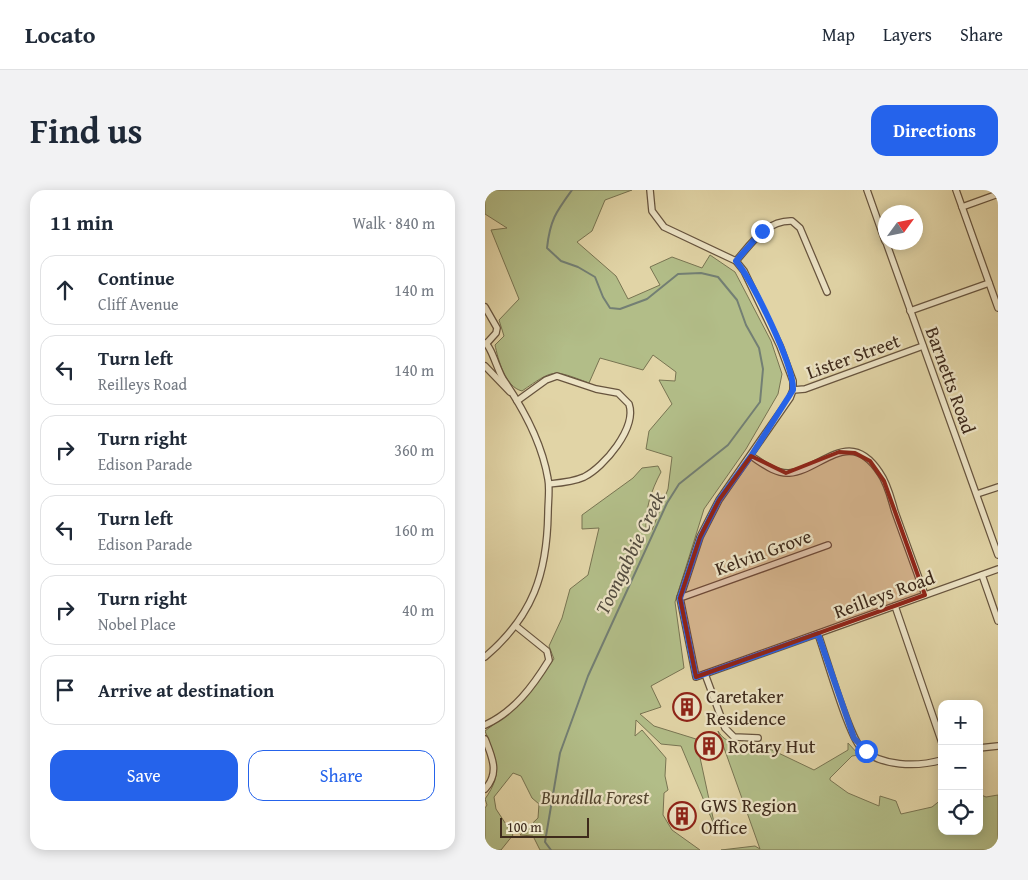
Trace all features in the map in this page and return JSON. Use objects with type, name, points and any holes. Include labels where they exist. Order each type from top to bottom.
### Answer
[{"type":"street","points":[[650,190],[652,211],[664,227],[736,261],[746,275],[780,346],[793,381],[793,390],[751,456],[719,500],[700,538],[680,598]]},
{"type":"street","name":"Barnetts Road","points":[[867,190],[878,220]]},
{"type":"street","points":[[955,190],[998,308]]},
{"type":"street","points":[[962,207],[998,194]]},
{"type":"street","points":[[736,261],[762,231],[784,222],[795,220],[827,292]]},
{"type":"street","name":"Barnetts Road","points":[[889,250],[998,556]]},
{"type":"street","points":[[911,311],[989,283]]},
{"type":"street","points":[[485,307],[497,328],[486,343],[492,351],[494,363],[515,398],[532,432],[549,484],[545,562],[532,598],[516,626],[485,657]]},
{"type":"street","name":"Lister Street","points":[[793,390],[805,389],[923,346]]},
{"type":"street","points":[[485,366],[515,398]]},
{"type":"street","points":[[515,398],[546,380],[557,376],[596,389],[618,393],[629,404],[630,418],[621,441],[600,465],[582,478],[549,484]]},
{"type":"street","points":[[751,456],[771,468],[786,473],[795,472],[839,452],[855,453],[870,461],[885,481],[925,595]]},
{"type":"street","points":[[977,494],[998,487]]},
{"type":"street","name":"Kelvin Grove","points":[[680,598],[828,545]]},
{"type":"street","name":"Reilleys Road","points":[[680,598],[696,677],[998,569]]},
{"type":"street","points":[[982,575],[998,621]]},
{"type":"street","points":[[895,606],[938,731]]},
{"type":"street","points":[[485,725],[502,715],[524,695],[549,660],[547,651],[516,626]]},
{"type":"street","points":[[818,634],[852,732],[861,747],[875,756],[897,763],[922,764],[938,761]]},
{"type":"street","points":[[705,674],[725,728],[734,737],[758,738]]},
{"type":"street","points":[[485,738],[494,768],[492,781],[485,790]]},
{"type":"street","points":[[983,748],[998,746]]},
{"type":"highlighted area","points":[[839,452],[855,453],[870,461],[884,481],[925,595],[696,677],[680,598],[700,537],[719,500],[751,456],[786,473]]},
{"type":"green space","name":"Bundilla Forest","points":[[485,190],[632,190],[605,200],[592,231],[577,242],[616,276],[628,299],[660,285],[650,267],[672,257],[702,268],[710,255],[735,272],[771,341],[782,374],[778,394],[746,449],[704,509],[675,602],[684,668],[651,686],[661,707],[640,714],[654,726],[696,739],[715,827],[681,746],[661,744],[636,720],[635,736],[642,730],[666,758],[665,776],[668,790],[664,793],[663,815],[672,830],[700,850],[540,850],[533,836],[520,835],[538,818],[539,804],[532,798],[521,776],[513,773],[494,797],[496,809],[513,835],[501,850],[485,850],[485,808],[487,805],[485,799],[495,781],[496,765],[485,731],[519,705],[554,659],[549,646],[562,618],[570,589],[588,575],[599,528],[582,529],[582,515],[633,478],[642,468],[658,466],[661,472],[654,486],[647,515],[646,530],[652,530],[668,489],[672,457],[646,449],[649,431],[672,404],[659,380],[675,381],[676,372],[653,355],[643,370],[600,358],[589,383],[567,375],[554,373],[541,378],[522,391],[511,384],[503,372],[495,345],[504,336],[499,320],[519,299],[491,230],[507,228],[485,214]]},
{"type":"green space","points":[[718,731],[727,740],[762,752],[770,749],[814,770],[848,750],[848,743],[859,755],[852,756],[830,780],[848,793],[879,806],[880,796],[896,801],[901,814],[932,807],[938,802],[938,835],[983,835],[983,796],[998,795],[998,850],[721,850],[755,846],[760,849]]},
{"type":"waterway","name":"Toongabbie Creek","points":[[551,850],[545,842],[560,753],[588,676],[667,503],[679,484],[728,445],[760,402],[763,369],[759,348],[746,325],[737,300],[718,277],[701,273],[678,274],[647,299],[620,309],[610,308],[603,297],[595,277],[578,267],[561,261],[547,248],[550,230],[555,217],[572,190]]},
{"type":"place","name":"Caretaker Residence","points":[[687,707]]},
{"type":"place","name":"Rotary Hut","points":[[709,746]]},
{"type":"place","name":"GWS Region Office","points":[[682,816]]},
{"type":"route","points":[[762,231],[736,261],[746,275],[780,346],[793,381],[793,390],[751,456],[719,500],[700,538],[680,598],[692,666],[696,677],[818,634],[854,738],[866,751]]}]
